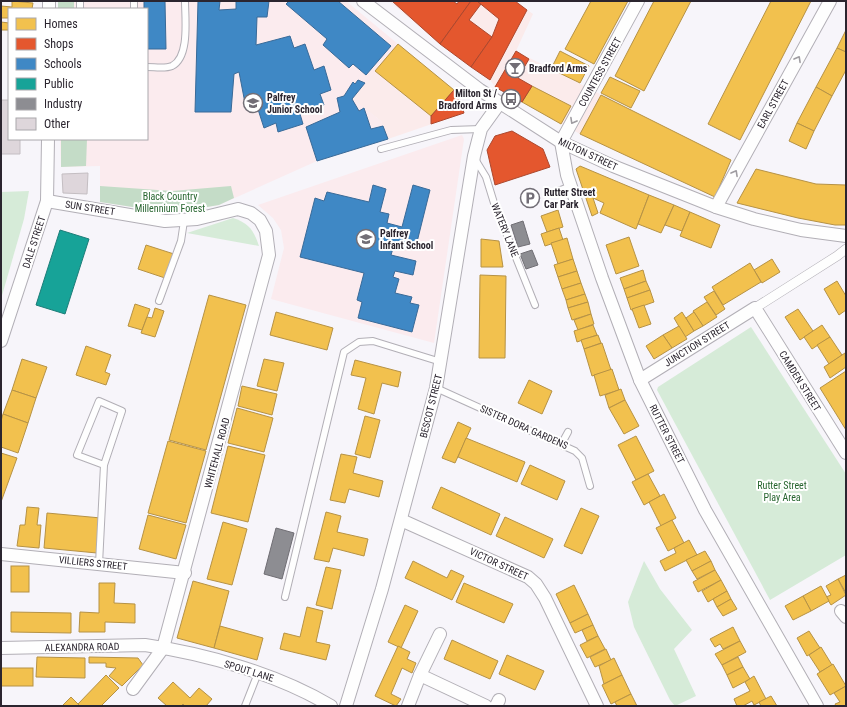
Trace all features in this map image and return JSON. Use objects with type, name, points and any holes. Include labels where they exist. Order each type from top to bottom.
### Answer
[{"type":"street","name":"COUNTESS STREET","points":[[561,142],[638,1]]},
{"type":"street","name":"EARL STREET","points":[[716,207],[830,1]]},
{"type":"street","name":"MILTON STREET","points":[[370,3],[500,104],[561,142],[613,166],[716,207],[754,219],[800,230],[846,236]]},
{"type":"street","name":"BESCOT STREET","points":[[346,706],[401,520],[436,388],[474,156],[481,129],[500,104]]},
{"type":"street","name":"DALE STREET","points":[[1,341],[47,201],[48,140]]},
{"type":"street","name":"RUTTER STREET","points":[[561,142],[571,186],[602,278],[640,380],[705,510],[817,706]]},
{"type":"street","name":"SUN STREET","points":[[47,201],[165,221],[184,221],[238,209],[251,213]]},
{"type":"street","name":"WHITEHALL ROAD","points":[[133,689],[163,648],[185,573],[269,255],[266,231],[260,220],[251,213]]},
{"type":"street","points":[[755,308],[846,249]]},
{"type":"street","name":"JUNCTION STREET","points":[[640,380],[755,308]]},
{"type":"street","name":"CAMDEN STREET","points":[[755,308],[846,453]]},
{"type":"street","name":"VICTOR STREET","points":[[401,520],[528,577],[536,584],[545,598],[597,706]]},
{"type":"street","name":"VILLIERS STREET","points":[[1,554],[185,573]]},
{"type":"street","points":[[408,706],[420,675],[440,634]]},
{"type":"street","name":"ALEXANDRA ROAD","points":[[1,648],[145,646],[163,648]]},
{"type":"street","name":"SPOUT LANE","points":[[163,648],[258,672],[298,688],[331,706]]},
{"type":"street","points":[[420,675],[486,706]]},
{"type":"lane","points":[[148,67],[168,67],[181,59],[184,48],[185,1]]},
{"type":"lane","points":[[380,149],[451,130],[481,129]]},
{"type":"lane","name":"WATERY LANE","points":[[474,156],[486,177],[500,209],[535,305]]},
{"type":"lane","points":[[558,191],[571,186]]},
{"type":"lane","points":[[159,301],[181,241],[184,221]]},
{"type":"lane","points":[[285,597],[344,352],[359,342],[373,341],[441,362]]},
{"type":"lane","name":"SISTER DORA GARDENS","points":[[436,388],[575,450],[582,458],[590,486]]},
{"type":"lane","points":[[100,564],[104,465],[122,411],[99,401],[77,455],[104,465]]},
{"type":"lane","points":[[562,443],[568,432]]},
{"type":"lane","points":[[245,706],[258,672]]},
{"type":"shaded area","name":"Palfrey Junior School","points":[[58,1],[346,1],[398,44],[353,99],[381,121],[388,139],[317,161],[219,205],[171,213],[100,202],[100,166],[61,167],[60,140],[148,140],[148,8],[58,8]]},
{"type":"shaded area","points":[[389,1],[515,1],[533,14],[516,51],[637,113],[580,134],[495,87],[490,80],[440,44]]},
{"type":"shaded area","points":[[398,44],[458,93],[464,113],[388,139],[381,121],[352,99]]},
{"type":"shaded area","name":"Palfrey Infant School","points":[[462,135],[464,139],[434,343],[271,299],[284,248],[281,230],[273,218],[258,205]]},
{"type":"green space","points":[[58,1],[74,1],[74,8],[58,8]]},
{"type":"green space","points":[[61,140],[87,140],[86,166],[61,167]]},
{"type":"green space","name":"Black Country Millennium Forest","points":[[100,186],[172,191],[231,186],[234,198],[219,205],[171,213],[100,202]]},
{"type":"green space","points":[[29,191],[24,219],[1,299],[1,192]]},
{"type":"green space","points":[[233,218],[243,222],[250,228],[259,246],[187,233]]},
{"type":"green space","name":"Rutter Street Play Area","points":[[751,327],[846,474],[846,555],[770,600],[657,390],[658,387]]},
{"type":"green space","points":[[644,561],[660,589],[692,630],[674,649],[696,696],[675,706],[670,700],[634,627],[628,602]]},
{"type":"building: Homes","points":[[12,1],[33,3],[32,8],[8,8],[8,18],[1,18],[1,6],[12,7]]},
{"type":"building: Homes","points":[[591,1],[628,1],[594,64],[565,49]]},
{"type":"building: Homes","points":[[654,1],[691,1],[644,91],[615,76]]},
{"type":"building: Homes","points":[[771,1],[811,1],[740,140],[708,124]]},
{"type":"building: Homes","points":[[1,22],[8,23],[8,30],[1,30]]},
{"type":"building: Homes","points":[[846,30],[846,52],[837,48]]},
{"type":"building: Homes","points":[[398,44],[454,90],[431,116],[375,71]]},
{"type":"building: Homes","points":[[837,48],[846,52],[846,70],[832,96],[816,87]]},
{"type":"building: Homes","points":[[560,51],[589,66],[580,83],[551,69]]},
{"type":"building: Homes","points":[[610,77],[640,91],[631,108],[601,93]]},
{"type":"building: Homes","points":[[532,86],[571,106],[561,124],[522,102]]},
{"type":"building: Homes","points":[[816,87],[832,96],[814,131],[797,123]]},
{"type":"building: Homes","points":[[601,95],[731,160],[715,197],[580,134]]},
{"type":"building: Homes","points":[[797,123],[814,131],[806,149],[789,141]]},
{"type":"building: Homes","points":[[580,166],[649,195],[636,229],[600,213],[604,203],[593,198],[598,213],[592,216],[576,169]]},
{"type":"building: Homes","points":[[756,169],[816,184],[846,185],[846,225],[835,225],[798,218],[737,203]]},
{"type":"building: Homes","points":[[649,195],[674,205],[661,233],[638,224]]},
{"type":"building: Homes","points":[[674,205],[690,212],[682,231],[665,225]]},
{"type":"building: Homes","points":[[558,210],[563,227],[547,232],[541,216]]},
{"type":"building: Homes","points":[[690,212],[720,225],[711,248],[680,236]]},
{"type":"building: Homes","points":[[559,228],[563,240],[545,246],[541,234]]},
{"type":"building: Homes","points":[[629,237],[639,266],[616,274],[606,245]]},
{"type":"building: Homes","points":[[567,238],[573,259],[558,264],[551,243]]},
{"type":"building: Homes","points":[[481,239],[499,241],[503,267],[481,267]]},
{"type":"building: Homes","points":[[146,245],[174,254],[165,278],[138,269]]},
{"type":"building: Homes","points":[[573,259],[577,271],[558,277],[554,265]]},
{"type":"building: Homes","points":[[772,259],[780,272],[762,283],[754,270]]},
{"type":"building: Homes","points":[[750,263],[761,282],[723,305],[712,287]]},
{"type":"building: Homes","points":[[643,270],[646,281],[624,289],[620,278]]},
{"type":"building: Homes","points":[[577,271],[581,283],[562,289],[558,277]]},
{"type":"building: Homes","points":[[480,275],[506,276],[505,358],[479,358]]},
{"type":"building: Homes","points":[[646,281],[650,290],[627,298],[624,289]]},
{"type":"building: Homes","points":[[837,281],[846,296],[846,310],[839,315],[824,289]]},
{"type":"building: Homes","points":[[581,283],[585,294],[566,300],[562,289]]},
{"type":"building: Homes","points":[[650,290],[654,302],[631,310],[627,298]]},
{"type":"building: Homes","points":[[714,291],[725,309],[716,315],[704,297]]},
{"type":"building: Homes","points":[[585,294],[588,302],[568,308],[566,300]]},
{"type":"building: Homes","points":[[209,295],[246,305],[206,450],[169,440]]},
{"type":"building: Homes","points":[[588,302],[591,314],[572,320],[568,308]]},
{"type":"building: Homes","points":[[707,302],[717,317],[703,326],[693,311]]},
{"type":"building: Homes","points":[[135,304],[150,309],[142,330],[128,326]]},
{"type":"building: Homes","points":[[644,305],[651,324],[639,328],[632,309]]},
{"type":"building: Homes","points":[[155,308],[164,311],[155,337],[141,333],[147,317],[152,318]]},
{"type":"building: Homes","points":[[798,309],[813,331],[800,340],[785,317]]},
{"type":"building: Homes","points":[[276,312],[333,328],[327,350],[270,335]]},
{"type":"building: Homes","points":[[682,312],[694,331],[685,337],[674,318]]},
{"type":"building: Homes","points":[[694,312],[703,326],[694,331],[686,318]]},
{"type":"building: Homes","points":[[591,314],[594,324],[578,330],[574,320]]},
{"type":"building: Homes","points":[[593,325],[597,335],[577,342],[574,331]]},
{"type":"building: Homes","points":[[822,325],[830,337],[812,349],[804,337]]},
{"type":"building: Homes","points":[[679,326],[687,339],[672,348],[663,335]]},
{"type":"building: Homes","points":[[598,335],[601,343],[584,349],[581,340]]},
{"type":"building: Homes","points":[[663,335],[672,348],[654,359],[646,346]]},
{"type":"building: Homes","points":[[830,337],[842,355],[829,364],[817,345]]},
{"type":"building: Homes","points":[[602,343],[611,370],[592,376],[584,349]]},
{"type":"building: Homes","points":[[86,346],[111,355],[105,372],[110,374],[106,385],[76,375]]},
{"type":"building: Homes","points":[[845,353],[846,367],[830,378],[824,367]]},
{"type":"building: Homes","points":[[22,359],[47,367],[36,398],[12,390]]},
{"type":"building: Homes","points":[[264,359],[284,363],[277,391],[257,386]]},
{"type":"building: Homes","points":[[355,360],[401,372],[398,387],[382,383],[374,414],[358,409],[366,378],[351,375]]},
{"type":"building: Homes","points":[[612,369],[619,390],[600,396],[594,375]]},
{"type":"building: Homes","points":[[846,371],[846,430],[820,388]]},
{"type":"building: Homes","points":[[529,380],[552,391],[542,414],[518,403]]},
{"type":"building: Homes","points":[[242,386],[277,394],[272,415],[238,406]]},
{"type":"building: Homes","points":[[621,389],[625,400],[609,408],[605,395]]},
{"type":"building: Homes","points":[[12,390],[36,398],[28,423],[3,414]]},
{"type":"building: Homes","points":[[625,400],[639,426],[624,434],[609,408]]},
{"type":"building: Homes","points":[[237,408],[273,418],[264,452],[228,443]]},
{"type":"building: Homes","points":[[3,414],[28,423],[18,453],[1,447],[1,421]]},
{"type":"building: Homes","points":[[365,416],[380,420],[370,458],[355,454]]},
{"type":"building: Homes","points":[[458,422],[471,428],[455,463],[442,458]]},
{"type":"building: Homes","points":[[636,436],[654,471],[636,480],[618,445]]},
{"type":"building: Homes","points":[[466,438],[525,462],[517,482],[458,457]]},
{"type":"building: Homes","points":[[168,441],[206,451],[186,523],[148,513]]},
{"type":"building: Homes","points":[[228,446],[265,455],[248,522],[211,513]]},
{"type":"building: Homes","points":[[1,453],[17,458],[1,502]]},
{"type":"building: Homes","points":[[341,454],[357,457],[353,473],[383,481],[379,497],[349,489],[345,503],[330,500]]},
{"type":"building: Homes","points":[[530,465],[565,481],[557,500],[521,484]]},
{"type":"building: Homes","points":[[648,474],[660,496],[644,505],[632,482]]},
{"type":"building: Homes","points":[[441,487],[500,514],[491,535],[432,508]]},
{"type":"building: Homes","points":[[664,494],[676,518],[661,526],[649,502]]},
{"type":"building: Homes","points":[[27,507],[39,508],[37,525],[41,525],[39,548],[17,546],[20,525],[25,525]]},
{"type":"building: Homes","points":[[581,508],[599,516],[582,554],[564,546]]},
{"type":"building: Homes","points":[[326,512],[341,516],[337,532],[368,539],[364,556],[333,548],[329,562],[314,559]]},
{"type":"building: Homes","points":[[47,513],[101,518],[97,553],[44,548]]},
{"type":"building: Homes","points":[[148,515],[186,525],[176,559],[139,549]]},
{"type":"building: Homes","points":[[505,517],[553,539],[544,558],[496,536]]},
{"type":"building: Homes","points":[[672,520],[684,543],[668,551],[656,528]]},
{"type":"building: Homes","points":[[223,522],[247,529],[232,585],[207,579]]},
{"type":"building: Homes","points":[[689,540],[697,555],[665,571],[660,561],[676,553],[674,548]]},
{"type":"building: Homes","points":[[705,551],[711,561],[692,571],[686,560]]},
{"type":"building: Homes","points":[[413,561],[447,578],[451,570],[464,576],[452,600],[405,578]]},
{"type":"building: Homes","points":[[711,561],[715,570],[697,579],[692,571]]},
{"type":"building: Homes","points":[[11,566],[29,566],[29,592],[11,592]]},
{"type":"building: Homes","points":[[326,567],[341,570],[332,609],[316,605]]},
{"type":"building: Homes","points":[[715,570],[721,580],[698,592],[693,582]]},
{"type":"building: Homes","points":[[846,575],[846,593],[838,579]]},
{"type":"building: Homes","points":[[838,579],[846,595],[831,605],[826,597],[831,595],[826,586]]},
{"type":"building: Homes","points":[[721,580],[727,591],[708,602],[702,591]]},
{"type":"building: Homes","points":[[193,581],[229,591],[214,648],[177,638]]},
{"type":"building: Homes","points":[[99,583],[115,583],[114,603],[135,604],[135,623],[105,622],[105,632],[79,632],[80,612],[99,613]]},
{"type":"building: Homes","points":[[464,583],[513,604],[504,623],[456,602]]},
{"type":"building: Homes","points":[[574,585],[588,614],[570,623],[556,594]]},
{"type":"building: Homes","points":[[821,586],[829,601],[811,611],[803,596]]},
{"type":"building: Homes","points":[[727,591],[731,599],[717,607],[713,599]]},
{"type":"building: Homes","points":[[803,596],[811,611],[793,620],[785,606]]},
{"type":"building: Homes","points":[[731,599],[737,609],[723,616],[717,607]]},
{"type":"building: Homes","points":[[405,605],[418,611],[401,648],[388,642]]},
{"type":"building: Homes","points":[[307,607],[323,611],[316,642],[330,645],[326,660],[280,649],[284,633],[300,637]]},
{"type":"building: Homes","points":[[11,612],[71,613],[71,633],[11,632]]},
{"type":"building: Homes","points":[[588,614],[593,625],[575,633],[570,623]]},
{"type":"building: Homes","points":[[593,625],[598,636],[587,641],[582,630]]},
{"type":"building: Homes","points":[[220,626],[263,638],[257,660],[214,648]]},
{"type":"building: Homes","points":[[733,627],[740,641],[723,649],[720,644],[715,647],[710,639]]},
{"type":"building: Homes","points":[[809,631],[820,648],[807,656],[797,638]]},
{"type":"building: Homes","points":[[598,636],[605,649],[587,658],[580,645]]},
{"type":"building: Homes","points":[[452,640],[498,661],[490,679],[444,659]]},
{"type":"building: Homes","points":[[740,641],[746,652],[722,665],[715,654]]},
{"type":"building: Homes","points":[[398,646],[410,652],[407,659],[416,663],[412,673],[402,668],[391,694],[401,699],[396,706],[375,696]]},
{"type":"building: Homes","points":[[821,647],[832,665],[820,672],[809,655]]},
{"type":"building: Homes","points":[[606,649],[611,660],[595,667],[590,657]]},
{"type":"building: Homes","points":[[507,655],[544,671],[535,690],[499,674]]},
{"type":"building: Homes","points":[[37,657],[85,658],[85,678],[36,677]]},
{"type":"building: Homes","points":[[89,657],[138,658],[143,665],[122,686],[109,676],[116,668],[106,667],[106,663],[89,663]]},
{"type":"building: Homes","points":[[738,657],[743,667],[727,675],[722,665]]},
{"type":"building: Homes","points":[[614,658],[622,675],[604,684],[599,666]]},
{"type":"building: Homes","points":[[833,664],[846,686],[830,695],[817,674]]},
{"type":"building: Homes","points":[[743,667],[750,679],[733,688],[727,675]]},
{"type":"building: Homes","points":[[1,668],[33,668],[33,686],[1,686]]},
{"type":"building: Homes","points":[[106,675],[119,688],[101,706],[80,706],[78,704]]},
{"type":"building: Homes","points":[[622,675],[631,694],[611,704],[602,685]]},
{"type":"building: Homes","points":[[754,676],[766,699],[754,705],[752,701],[743,706],[737,706],[734,699],[750,691],[745,682]]},
{"type":"building: Homes","points":[[173,682],[190,698],[199,688],[212,699],[206,706],[185,706],[183,704],[181,706],[167,706],[158,698]]},
{"type":"building: Homes","points":[[846,686],[846,706],[836,706],[835,704],[840,702],[834,693]]},
{"type":"building: Homes","points":[[631,694],[637,706],[617,706],[615,702]]},
{"type":"building: Homes","points":[[771,696],[777,706],[761,706],[759,702]]},
{"type":"building: Homes","points":[[71,697],[80,706],[62,706]]},
{"type":"building: Shops","points":[[392,1],[453,1],[457,4],[459,1],[471,1],[440,44]]},
{"type":"building: Shops","points":[[471,1],[477,1],[481,4],[469,20],[492,37],[471,67],[440,44]]},
{"type":"building: Shops","points":[[477,1],[515,1],[527,10],[490,80],[471,67],[492,37],[499,19]]},
{"type":"building: Shops","name":"Bradford Arms","points":[[516,51],[529,59],[518,78],[532,86],[522,102],[495,87]]},
{"type":"building: Shops","points":[[454,90],[458,93],[464,113],[431,124],[431,116]]},
{"type":"building: Shops","points":[[512,131],[543,149],[550,167],[495,185],[487,150],[495,136]]},
{"type":"building: Schools","points":[[144,1],[165,1],[166,49],[148,49],[148,8],[144,8]]},
{"type":"building: Schools","points":[[198,1],[220,1],[219,10],[236,9],[236,1],[269,1],[267,17],[257,17],[256,45],[290,36],[294,48],[305,44],[314,70],[324,66],[331,90],[320,94],[324,105],[300,114],[303,124],[278,132],[276,123],[264,128],[255,100],[245,103],[239,72],[234,74],[231,112],[195,112]]},
{"type":"building: Schools","points":[[289,1],[338,1],[391,46],[366,75],[353,64],[349,68],[323,45],[327,39],[286,4]]},
{"type":"building: Schools","points":[[358,80],[365,83],[352,99],[359,111],[364,108],[371,129],[383,126],[388,139],[317,161],[306,127],[340,112],[337,98],[344,96],[353,82],[355,84]]},
{"type":"building: Schools","points":[[373,185],[386,189],[380,212],[389,214],[387,223],[402,227],[413,185],[430,190],[415,250],[394,245],[391,255],[416,261],[413,275],[395,271],[393,277],[399,279],[395,293],[412,297],[410,303],[419,305],[412,332],[358,318],[362,302],[357,300],[364,273],[300,257],[315,198],[324,201],[327,192],[369,202]]},
{"type":"building: Public","points":[[60,230],[89,239],[65,314],[36,305]]},
{"type":"building: Industry","points":[[523,221],[530,244],[518,247],[511,225]]},
{"type":"building: Industry","points":[[532,250],[538,265],[526,269],[520,254]]},
{"type":"building: Industry","points":[[276,528],[294,533],[282,579],[264,574]]},
{"type":"building: Other","points":[[1,100],[8,100],[8,140],[20,140],[20,154],[1,154]]},
{"type":"building: Other","points":[[88,173],[87,194],[63,193],[62,174]]},
{"type":"place","name":"Bradford Arms","points":[[515,68]]},
{"type":"place","name":"Milton St / Bradford Arms","points":[[511,99]]},
{"type":"place","name":"Palfrey Junior School","points":[[253,103]]},
{"type":"place","name":"Rutter Street Car Park","points":[[530,198]]},
{"type":"place","name":"Palfrey Infant School","points":[[366,239]]}]
